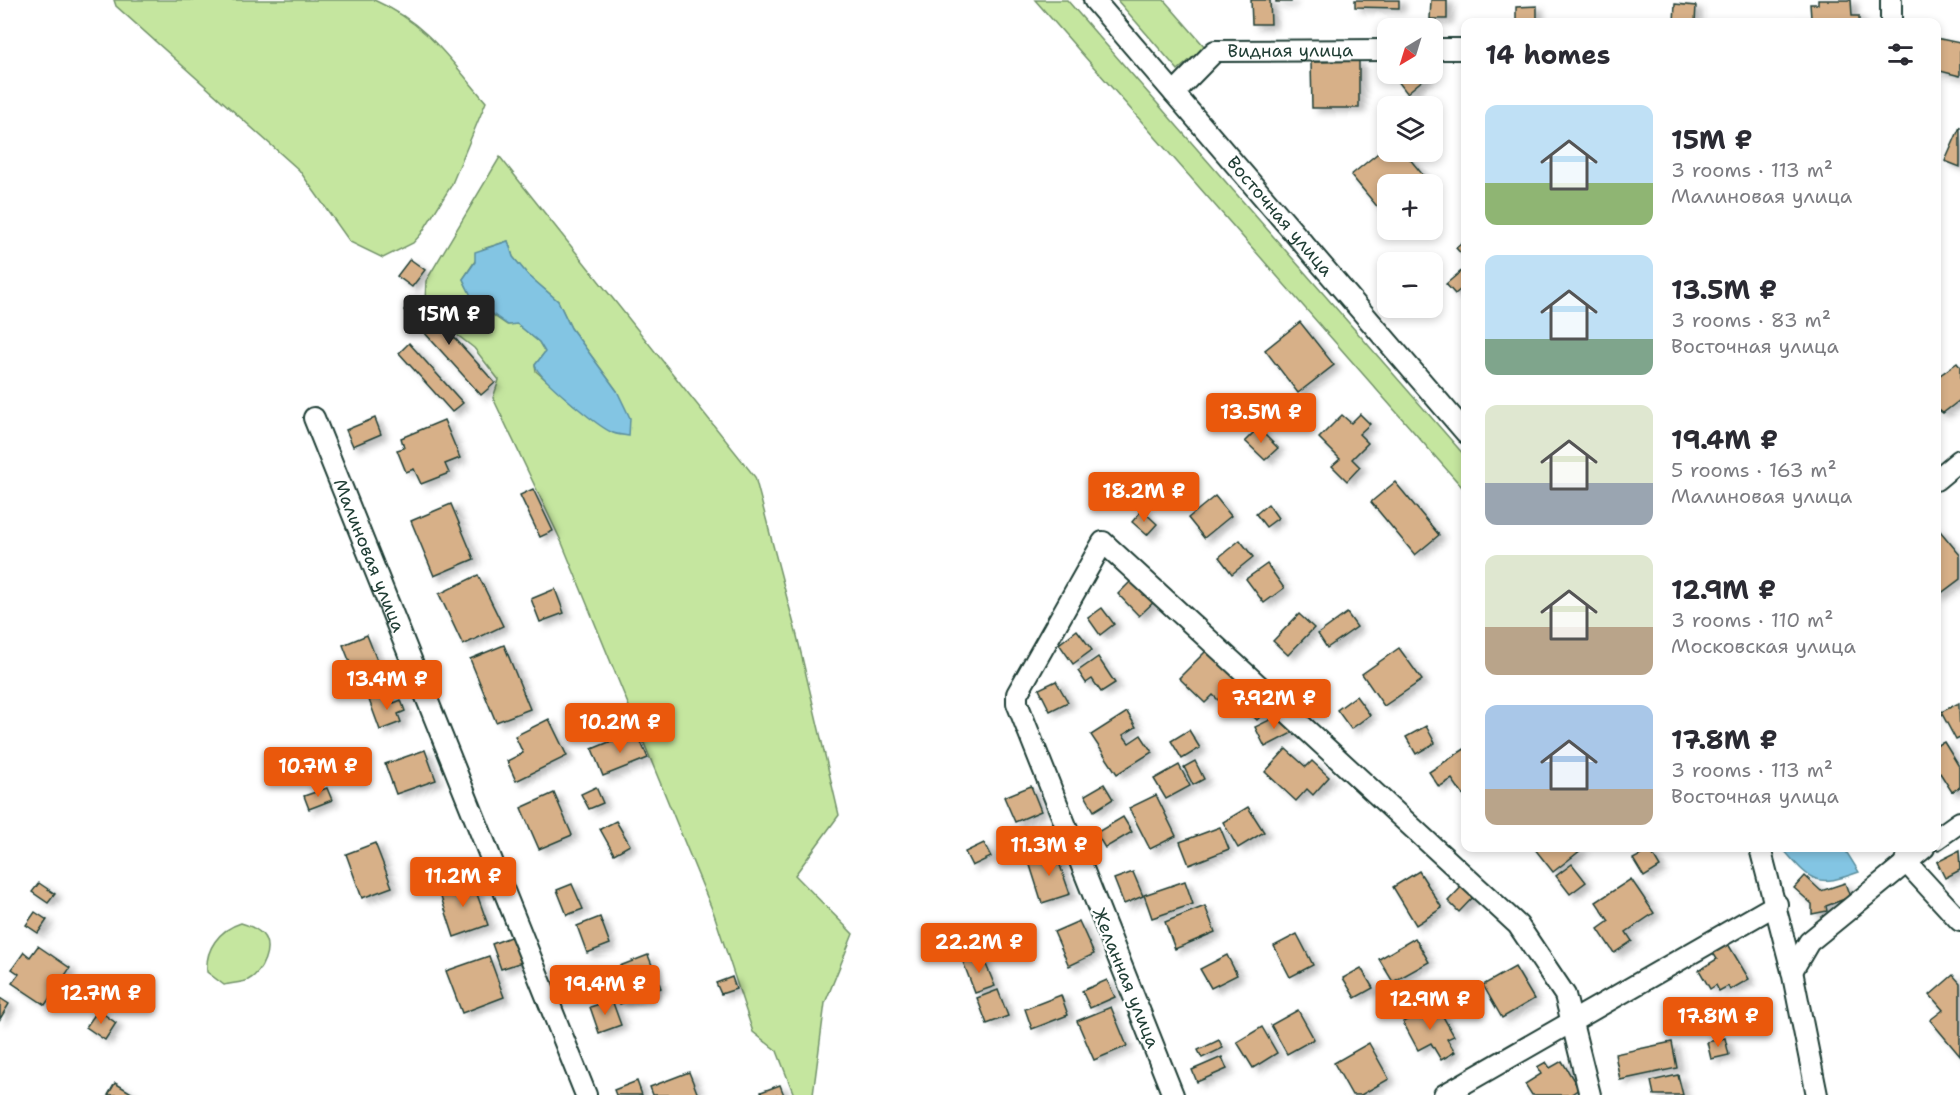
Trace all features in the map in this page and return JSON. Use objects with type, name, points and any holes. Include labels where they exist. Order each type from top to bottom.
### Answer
[{"type":"street","name":"Восточная улица","points":[[1094,0],[1461,427]]},
{"type":"street","points":[[1891,0],[1891,18]]},
{"type":"street","points":[[1443,49],[1461,49]]},
{"type":"street","name":"Видная улица","points":[[1174,93],[1215,51],[1377,50]]},
{"type":"street","name":"Малиновая улица","points":[[314,418],[586,1095]]},
{"type":"street","points":[[1941,476],[1960,460]]},
{"type":"street","name":"Желанная улица","points":[[1173,1095],[1017,703],[1017,694],[1103,542],[1518,925],[1565,995],[1570,1020]]},
{"type":"street","points":[[1941,835],[1960,822]]},
{"type":"street","points":[[1761,852],[1777,904],[1817,1095]]},
{"type":"street","points":[[1792,971],[1809,942],[1918,852]]},
{"type":"street","points":[[1905,861],[1960,921]]},
{"type":"street","points":[[1444,1095],[1570,1020],[1777,904]]},
{"type":"street","points":[[1570,1020],[1590,1095]]},
{"type":"green space","points":[[114,0],[374,0],[409,20],[449,57],[486,102],[451,186],[421,234],[413,243],[383,258],[350,242],[299,170],[116,6]]},
{"type":"green space","points":[[1035,0],[1067,0],[1461,451],[1461,486]]},
{"type":"green space","points":[[1117,0],[1164,0],[1205,47],[1178,70]]},
{"type":"green space","points":[[500,157],[755,477],[797,636],[839,815],[795,875],[853,934],[825,1003],[813,1095],[794,1095],[777,1051],[753,1032],[714,914],[562,543],[493,398],[499,380],[474,348],[452,331],[425,302],[426,281]],"holes":[[[508,241],[513,257],[528,275],[558,301],[571,328],[617,391],[591,416],[574,405],[536,371],[535,365],[545,352],[539,342],[517,324],[507,325],[493,315],[476,300],[463,279],[483,249]]]},
{"type":"green space","points":[[241,923],[262,934],[267,952],[262,966],[253,977],[242,982],[224,985],[207,972],[208,956],[215,942],[226,930]]},
{"type":"water","points":[[508,241],[513,257],[528,275],[558,301],[571,328],[617,391],[630,418],[629,436],[611,432],[569,401],[538,371],[535,365],[545,352],[539,342],[517,324],[508,325],[473,300],[463,279],[475,262],[475,252]]},
{"type":"water","points":[[1786,852],[1846,852],[1859,872],[1833,880],[1823,880],[1815,879]]},
{"type":"building","points":[[1251,0],[1270,0],[1271,24],[1252,24]]},
{"type":"building","points":[[1276,0],[1291,0],[1291,2],[1276,2]]},
{"type":"building","points":[[1355,0],[1399,0],[1399,8],[1355,7]]},
{"type":"building","points":[[1431,0],[1447,0],[1447,19],[1430,18]]},
{"type":"building","points":[[1818,0],[1851,0],[1852,16],[1859,16],[1859,18],[1811,18],[1810,4],[1818,4]]},
{"type":"building","points":[[1675,4],[1696,6],[1695,18],[1674,18]]},
{"type":"building","points":[[1537,6],[1537,18],[1516,18],[1516,7]]},
{"type":"building","points":[[1941,39],[1960,43],[1960,76],[1941,71]]},
{"type":"building","points":[[1359,61],[1359,108],[1312,108],[1311,62]]},
{"type":"building","points":[[1400,84],[1418,84],[1407,93]]},
{"type":"building","points":[[1960,127],[1960,167],[1945,161]]},
{"type":"building","points":[[1377,154],[1377,162],[1412,162],[1422,174],[1377,174],[1377,206],[1351,175]]},
{"type":"building","points":[[1461,244],[1461,254],[1456,248]]},
{"type":"building","points":[[410,259],[425,270],[412,287],[397,276]]},
{"type":"building","points":[[1461,271],[1461,289],[1455,294],[1446,284]]},
{"type":"building","points":[[418,297],[495,383],[481,395],[404,310]]},
{"type":"building","points":[[1300,322],[1334,365],[1298,393],[1265,350]]},
{"type":"building","points":[[409,343],[463,403],[452,412],[399,353]]},
{"type":"building","points":[[1957,363],[1960,367],[1960,400],[1943,413],[1941,412],[1941,374]]},
{"type":"building","points":[[1360,414],[1370,424],[1359,434],[1368,443],[1352,459],[1360,467],[1347,481],[1332,466],[1340,459],[1319,438],[1342,415],[1351,423]]},
{"type":"building","points":[[375,418],[381,434],[353,446],[346,430]]},
{"type":"building","points":[[444,420],[460,458],[445,464],[449,473],[421,484],[414,469],[406,472],[397,450],[404,448],[401,438]]},
{"type":"building","points":[[1258,428],[1278,448],[1265,460],[1245,441]]},
{"type":"building","points":[[1395,482],[1439,535],[1415,555],[1371,502]]},
{"type":"building","points":[[533,489],[553,531],[540,537],[520,495]]},
{"type":"building","points":[[1215,496],[1231,516],[1204,538],[1188,518]]},
{"type":"building","points":[[451,504],[474,559],[434,576],[411,521]]},
{"type":"building","points":[[1268,504],[1278,518],[1266,527],[1256,514]]},
{"type":"building","points":[[1142,510],[1157,524],[1147,535],[1132,522]]},
{"type":"building","points":[[1941,532],[1960,555],[1960,579],[1941,593]]},
{"type":"building","points":[[1240,540],[1253,557],[1232,574],[1219,557]]},
{"type":"building","points":[[1267,564],[1284,588],[1264,603],[1246,579]]},
{"type":"building","points":[[478,575],[503,626],[463,645],[439,594]]},
{"type":"building","points":[[1134,578],[1156,600],[1139,616],[1118,594]]},
{"type":"building","points":[[555,589],[564,613],[540,622],[531,599]]},
{"type":"building","points":[[1102,608],[1114,624],[1100,635],[1088,618]]},
{"type":"building","points":[[1347,613],[1357,627],[1327,648],[1318,634]]},
{"type":"building","points":[[1299,614],[1314,628],[1288,655],[1273,641]]},
{"type":"building","points":[[1077,630],[1092,650],[1073,664],[1059,644]]},
{"type":"building","points":[[367,635],[378,663],[354,673],[343,645]]},
{"type":"building","points":[[504,645],[530,709],[496,722],[470,659]]},
{"type":"building","points":[[1399,648],[1422,680],[1384,706],[1362,674]]},
{"type":"building","points":[[1208,649],[1239,679],[1234,684],[1238,688],[1231,694],[1227,691],[1218,700],[1213,695],[1205,703],[1179,678]]},
{"type":"building","points":[[1098,657],[1115,683],[1101,692],[1092,679],[1086,683],[1078,671]]},
{"type":"building","points":[[1056,681],[1068,702],[1050,711],[1039,689]]},
{"type":"building","points":[[1260,691],[1273,704],[1257,720],[1244,707]]},
{"type":"building","points":[[390,692],[394,703],[401,700],[405,711],[398,714],[401,722],[380,730],[369,700]]},
{"type":"building","points":[[1356,696],[1370,715],[1351,729],[1337,710]]},
{"type":"building","points":[[1959,703],[1960,738],[1956,740],[1941,712]]},
{"type":"building","points":[[1127,712],[1136,727],[1123,735],[1129,743],[1141,735],[1152,752],[1117,774],[1091,735]]},
{"type":"building","points":[[1284,713],[1294,732],[1265,747],[1255,727]]},
{"type":"building","points":[[549,719],[567,756],[516,781],[507,761],[523,753],[515,736]]},
{"type":"building","points":[[1426,726],[1435,743],[1416,754],[1406,737]]},
{"type":"building","points":[[1189,730],[1200,748],[1182,759],[1171,741]]},
{"type":"building","points":[[636,731],[648,758],[603,776],[592,749]]},
{"type":"building","points":[[1944,742],[1960,768],[1960,787],[1952,792],[1941,775],[1941,744]]},
{"type":"building","points":[[1286,749],[1306,767],[1312,761],[1329,777],[1313,795],[1307,789],[1296,801],[1265,772]]},
{"type":"building","points":[[425,750],[436,780],[396,794],[385,764]]},
{"type":"building","points":[[1461,751],[1461,792],[1452,779],[1439,787],[1429,772]]},
{"type":"building","points":[[1195,761],[1204,779],[1193,785],[1184,767]]},
{"type":"building","points":[[1179,765],[1190,786],[1166,799],[1154,779]]},
{"type":"building","points":[[1104,784],[1113,799],[1094,811],[1085,795]]},
{"type":"building","points":[[1031,786],[1041,811],[1015,822],[1004,797]]},
{"type":"building","points":[[596,787],[603,803],[589,809],[581,794]]},
{"type":"building","points":[[327,788],[332,800],[309,809],[304,796]]},
{"type":"building","points":[[554,793],[572,835],[539,849],[521,808]]},
{"type":"building","points":[[1156,795],[1176,836],[1150,849],[1129,808]]},
{"type":"building","points":[[1248,807],[1264,832],[1238,848],[1223,822]]},
{"type":"building","points":[[1123,817],[1132,832],[1105,848],[1096,833]]},
{"type":"building","points":[[616,821],[630,845],[614,854],[600,829]]},
{"type":"building","points":[[1220,827],[1229,849],[1189,865],[1180,842]]},
{"type":"building","points":[[375,843],[392,887],[362,898],[346,854]]},
{"type":"building","points":[[984,843],[991,857],[972,866],[965,852]]},
{"type":"building","points":[[1055,851],[1070,894],[1042,903],[1028,859]]},
{"type":"building","points":[[1959,851],[1960,870],[1945,878],[1937,862]]},
{"type":"building","points":[[1537,852],[1578,852],[1553,872]]},
{"type":"building","points":[[1651,852],[1660,867],[1644,877],[1633,859]]},
{"type":"building","points":[[1572,864],[1586,882],[1570,894],[1556,876]]},
{"type":"building","points":[[1419,871],[1442,908],[1416,925],[1393,887]]},
{"type":"building","points":[[1133,872],[1143,896],[1124,904],[1114,879]]},
{"type":"building","points":[[1805,876],[1821,891],[1845,883],[1850,897],[1826,906],[1827,911],[1812,914],[1812,904],[1794,888]]},
{"type":"building","points":[[1631,879],[1654,913],[1626,932],[1632,941],[1614,953],[1598,929],[1609,921],[1596,902]]},
{"type":"building","points":[[472,880],[488,925],[454,937],[439,891]]},
{"type":"building","points":[[1185,881],[1193,904],[1152,918],[1144,895]]},
{"type":"building","points":[[1467,881],[1478,892],[1459,912],[1448,901]]},
{"type":"building","points":[[39,883],[55,894],[48,903],[32,892]]},
{"type":"building","points":[[572,884],[583,909],[567,915],[557,890]]},
{"type":"building","points":[[1205,906],[1215,932],[1175,949],[1165,922]]},
{"type":"building","points":[[35,912],[47,920],[38,933],[26,925]]},
{"type":"building","points":[[600,917],[610,944],[587,953],[577,926]]},
{"type":"building","points":[[1079,921],[1094,954],[1069,966],[1054,932]]},
{"type":"building","points":[[518,934],[528,960],[501,969],[492,944]]},
{"type":"building","points":[[1297,934],[1313,965],[1290,977],[1274,946]]},
{"type":"building","points":[[1415,938],[1429,962],[1393,982],[1379,959]]},
{"type":"building","points":[[1728,944],[1749,979],[1730,990],[1728,986],[1719,991],[1716,985],[1710,989],[1699,970],[1717,959],[1713,953]]},
{"type":"building","points":[[38,946],[70,968],[45,1005],[12,983],[19,974],[12,969],[24,952],[30,957]]},
{"type":"building","points":[[648,955],[661,988],[620,1004],[607,971]]},
{"type":"building","points":[[982,955],[995,986],[975,993],[963,962]]},
{"type":"building","points":[[1227,955],[1237,975],[1211,988],[1200,969]]},
{"type":"building","points":[[489,956],[504,997],[462,1013],[446,971]]},
{"type":"building","points":[[1515,967],[1534,999],[1502,1018],[1483,985]]},
{"type":"building","points":[[1361,968],[1373,988],[1355,998],[1343,978]]},
{"type":"building","points":[[1953,975],[1960,983],[1960,1056],[1930,1020],[1943,1010],[1930,995]]},
{"type":"building","points":[[732,977],[736,989],[721,994],[716,983]]},
{"type":"building","points":[[1107,980],[1115,997],[1090,1008],[1082,991]]},
{"type":"building","points":[[998,990],[1008,1016],[987,1024],[977,998]]},
{"type":"building","points":[[1061,995],[1068,1015],[1032,1029],[1025,1009]]},
{"type":"building","points":[[0,998],[9,1004],[0,1019]]},
{"type":"building","points":[[612,1000],[621,1025],[599,1033],[590,1007]]},
{"type":"building","points":[[1422,1003],[1427,1011],[1437,1006],[1454,1036],[1447,1039],[1455,1052],[1441,1060],[1431,1043],[1418,1050],[1403,1022],[1416,1015],[1412,1009]]},
{"type":"building","points":[[1111,1007],[1127,1046],[1094,1060],[1077,1021]]},
{"type":"building","points":[[98,1010],[116,1023],[105,1040],[86,1027]]},
{"type":"building","points":[[1298,1010],[1314,1039],[1287,1054],[1271,1025]]},
{"type":"building","points":[[1262,1027],[1277,1053],[1253,1068],[1237,1042]]},
{"type":"building","points":[[1725,1038],[1729,1055],[1711,1059],[1707,1042]]},
{"type":"building","points":[[1219,1040],[1223,1048],[1202,1058],[1198,1050]]},
{"type":"building","points":[[1672,1042],[1677,1068],[1620,1080],[1615,1054]]},
{"type":"building","points":[[1369,1043],[1389,1079],[1361,1095],[1352,1095],[1334,1063]]},
{"type":"building","points":[[1222,1057],[1227,1069],[1197,1082],[1192,1070]]},
{"type":"building","points":[[1562,1061],[1579,1089],[1570,1095],[1532,1095],[1525,1084],[1541,1074],[1537,1067],[1546,1062],[1550,1068]]},
{"type":"building","points":[[689,1072],[698,1095],[653,1095],[650,1087]]},
{"type":"building","points":[[1678,1075],[1683,1095],[1654,1095],[1651,1081]]},
{"type":"building","points":[[637,1081],[642,1095],[616,1095],[614,1090]]},
{"type":"building","points":[[115,1083],[133,1094],[108,1095]]},
{"type":"building","points":[[780,1085],[784,1095],[762,1095],[761,1092]]}]
